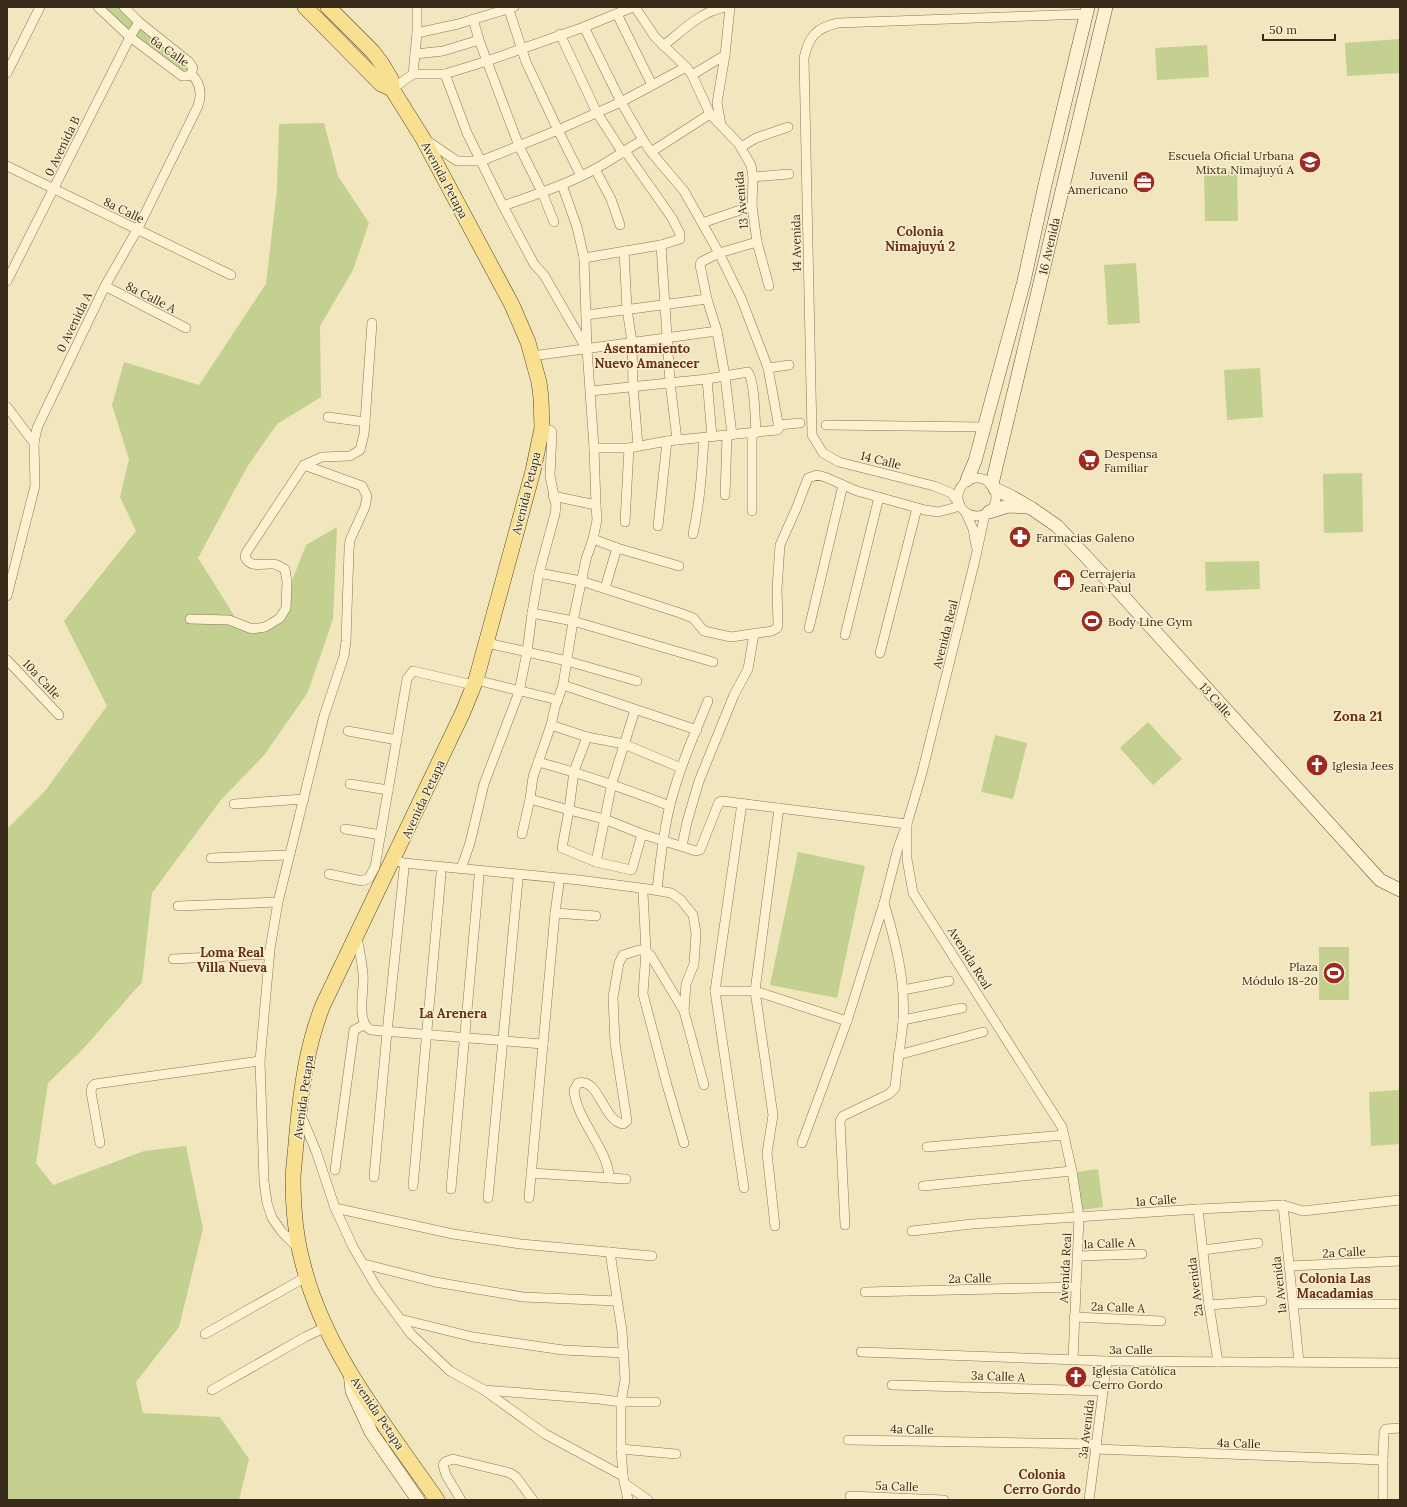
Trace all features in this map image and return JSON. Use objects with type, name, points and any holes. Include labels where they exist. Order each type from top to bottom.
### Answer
[{"type":"main road","name":"Avenida Petapa","points":[[306,7],[381,84],[392,89]]},
{"type":"main road","name":"Avenida Petapa","points":[[328,7],[373,52],[382,64],[390,79],[392,89],[422,137],[512,305],[528,342],[539,382],[541,398],[542,428],[533,471],[487,643],[474,682],[463,712],[399,864],[386,874],[319,1016],[309,1051],[299,1110],[293,1176],[300,1249],[306,1277],[336,1349],[367,1399],[437,1500]]},
{"type":"main road","name":"16 Avenida","points":[[993,487],[1106,7]]},
{"type":"main road","name":"16 Avenida","points":[[965,481],[975,461],[1024,281],[1087,10]]},
{"type":"main road","name":"13 Calle","points":[[993,487],[1031,508],[1057,526],[1122,595],[1380,880],[1400,890]]},
{"type":"main road","name":"13 Calle","points":[[987,513],[1008,506],[1031,508]]},
{"type":"main road","points":[[350,1372],[352,1391],[371,1432],[418,1500]]},
{"type":"street","points":[[7,73],[40,7]]},
{"type":"street","name":"6a Calle","points":[[98,7],[130,37],[179,74],[184,76],[191,74],[192,68],[189,62],[139,22],[124,7]]},
{"type":"street","points":[[413,74],[417,33],[417,7]]},
{"type":"street","points":[[663,46],[700,16],[725,7]]},
{"type":"street","points":[[721,125],[717,103],[726,55],[730,7]]},
{"type":"street","points":[[417,33],[435,30],[511,8],[522,49],[558,130],[581,176]]},
{"type":"street","points":[[392,89],[413,74],[445,74],[487,61],[560,34],[638,8]]},
{"type":"street","name":"13 Avenida","points":[[638,8],[655,37],[686,67],[692,75],[710,114],[741,147],[751,165],[753,177],[752,206],[757,242],[769,286]]},
{"type":"street","name":"14 Avenida","points":[[823,453],[812,435],[804,58],[808,44],[816,32],[826,26],[838,24],[1087,10]]},
{"type":"street","points":[[617,14],[652,85]]},
{"type":"street","points":[[473,19],[479,40],[519,146],[542,192],[554,222]]},
{"type":"street","name":"0 Avenida B","points":[[7,281],[130,37],[139,22]]},
{"type":"street","points":[[584,26],[621,102],[643,140],[651,152],[684,191],[720,253],[741,298],[768,368],[779,428],[778,430],[754,434],[667,441],[633,447],[594,448]]},
{"type":"street","points":[[560,34],[598,113],[624,152],[672,218],[680,234],[679,240],[661,245],[584,258]]},
{"type":"street","points":[[415,54],[443,50],[479,40]]},
{"type":"street","points":[[692,75],[726,55]]},
{"type":"street","points":[[422,137],[457,161],[481,161],[598,113],[686,67]]},
{"type":"street","name":"0 Avenida A","points":[[7,596],[35,486],[34,443],[37,428],[105,286],[137,230],[200,99],[200,88],[195,78],[191,74]]},
{"type":"street","points":[[445,74],[467,133],[503,206],[534,264],[544,275],[587,349]]},
{"type":"street","points":[[651,152],[710,114]]},
{"type":"street","points":[[741,147],[756,138],[788,127]]},
{"type":"street","points":[[503,206],[562,185],[595,169],[643,140]]},
{"type":"street","name":"8a Calle","points":[[7,166],[231,275]]},
{"type":"street","points":[[595,169],[611,199],[620,225]]},
{"type":"street","points":[[753,177],[789,174]]},
{"type":"street","points":[[522,834],[530,799],[533,777],[563,685],[581,581],[597,520],[591,391],[587,349],[584,258],[578,227],[562,185]]},
{"type":"street","points":[[702,223],[752,206]]},
{"type":"street","points":[[725,494],[730,436],[725,376],[717,331],[707,299],[700,265],[701,262],[720,253],[757,242]]},
{"type":"street","points":[[661,245],[670,382],[677,440]]},
{"type":"street","points":[[624,251],[627,309],[632,342],[633,386],[633,447],[625,522]]},
{"type":"street","name":"8a Calle A","points":[[105,286],[186,328]]},
{"type":"street","points":[[586,315],[707,299]]},
{"type":"street","points":[[190,619],[229,620],[252,629],[265,627],[280,618],[286,608],[287,582],[285,569],[273,564],[252,564],[247,561],[245,557],[282,496],[304,465],[322,457],[350,456],[360,450],[364,434],[372,323]]},
{"type":"street","points":[[532,356],[717,331]]},
{"type":"street","points":[[768,368],[789,365]]},
{"type":"street","points":[[591,391],[707,379],[748,372],[750,374],[753,387],[754,434],[752,511]]},
{"type":"street","points":[[693,534],[708,438],[707,379]]},
{"type":"street","points":[[7,407],[34,443]]},
{"type":"street","points":[[328,417],[365,422]]},
{"type":"street","points":[[778,425],[800,423]]},
{"type":"street","points":[[826,425],[985,427]]},
{"type":"street","points":[[461,869],[470,843],[484,784],[519,692],[527,652],[539,573],[555,514],[556,506],[550,476],[552,432],[542,428]]},
{"type":"street","points":[[658,526],[667,441]]},
{"type":"street","name":"14 Calle","points":[[823,453],[839,462],[939,486],[951,493],[958,504]]},
{"type":"street","points":[[300,1249],[282,1232],[272,1218],[267,1203],[264,1181],[260,1061],[270,954],[278,902],[324,716],[344,656],[346,641],[350,540],[366,507],[367,496],[362,486],[304,465]]},
{"type":"street","points":[[533,471],[550,476]]},
{"type":"street","points":[[539,573],[581,581],[680,612],[693,618],[704,631],[731,637],[754,634],[772,631],[778,625],[777,589],[780,544],[796,510],[808,478],[817,475],[857,491],[917,508],[938,512],[950,510],[958,504]]},
{"type":"street","points":[[972,478],[982,478],[993,487],[996,499],[995,504],[987,513],[975,516],[966,513],[958,504],[958,490],[965,481],[972,478]]},
{"type":"street","name":"14 Calle","points":[[939,486],[954,485],[965,481]]},
{"type":"street","points":[[809,628],[843,485]]},
{"type":"street","points":[[553,496],[596,506]]},
{"type":"street","points":[[845,635],[879,497]]},
{"type":"street","points":[[880,653],[917,508]]},
{"type":"street","name":"Avenida Real","points":[[966,513],[972,524],[975,536],[975,560]]},
{"type":"street","name":"Avenida Real","points":[[987,513],[922,773],[907,824],[907,859],[913,893],[1062,1127],[1072,1171],[1079,1217],[1072,1360]]},
{"type":"street","points":[[593,539],[617,548],[679,566]]},
{"type":"street","points":[[605,588],[617,548]]},
{"type":"street","points":[[532,613],[573,621],[713,662]]},
{"type":"street","points":[[682,846],[687,822],[706,760],[734,695],[748,669],[754,634]]},
{"type":"street","points":[[487,643],[567,661],[637,681]]},
{"type":"street","name":"10a Calle","points":[[7,660],[58,715]]},
{"type":"street","points":[[329,874],[362,881],[369,878],[375,867],[407,679],[413,670],[558,700]]},
{"type":"street","points":[[563,685],[697,730]]},
{"type":"street","points":[[657,890],[663,840],[670,806],[682,768],[708,701]]},
{"type":"street","points":[[596,862],[612,784],[635,710]]},
{"type":"street","points":[[551,725],[587,737],[624,744],[682,768]]},
{"type":"street","points":[[348,730],[397,740]]},
{"type":"street","points":[[587,737],[574,771],[569,810],[561,848],[596,862],[629,870],[632,869],[642,834]]},
{"type":"street","points":[[538,762],[574,771],[670,806]]},
{"type":"street","points":[[350,784],[388,790]]},
{"type":"street","points":[[234,804],[304,799]]},
{"type":"street","points":[[530,799],[604,819],[642,834],[696,851],[700,850],[720,801],[907,824],[898,848],[884,903],[847,1021],[802,1143]]},
{"type":"street","points":[[742,803],[715,991],[744,1188]]},
{"type":"street","points":[[775,1226],[767,1153],[773,1115],[755,991],[778,808]]},
{"type":"street","points":[[345,829],[381,835]]},
{"type":"street","points":[[211,858],[289,855]]},
{"type":"street","points":[[376,861],[386,874]]},
{"type":"street","points":[[374,1177],[387,1032],[399,864],[404,863],[579,880],[670,892],[681,900],[693,915],[696,933],[694,964],[686,984],[684,1011]]},
{"type":"street","points":[[413,1186],[441,874]]},
{"type":"street","points":[[451,1189],[479,877]]},
{"type":"street","points":[[488,1198],[518,880]]},
{"type":"street","points":[[529,1198],[555,913],[559,884]]},
{"type":"street","points":[[643,893],[646,951],[643,994],[684,1143]]},
{"type":"street","points":[[178,906],[278,902]]},
{"type":"street","points":[[845,1225],[840,1121],[843,1116],[894,1090],[903,1020],[903,990],[894,938],[884,903]]},
{"type":"street","points":[[555,913],[596,916]]},
{"type":"street","points":[[356,935],[363,975],[362,1011],[364,1025],[370,1030],[543,1044]]},
{"type":"street","points":[[609,1178],[609,1172],[605,1160],[583,1118],[574,1090],[578,1083],[583,1082],[591,1085],[611,1116],[620,1123],[624,1124],[627,1121],[615,1043],[613,996],[619,963],[623,955],[638,950],[646,951],[651,956],[684,1011],[704,1085]]},
{"type":"street","points":[[173,959],[270,954]]},
{"type":"street","points":[[903,990],[949,981]]},
{"type":"street","points":[[715,991],[755,991],[847,1021]]},
{"type":"street","points":[[903,1020],[962,1008]]},
{"type":"street","points":[[335,1170],[354,1030],[364,1025]]},
{"type":"street","points":[[898,1055],[983,1032]]},
{"type":"street","points":[[100,1143],[91,1092],[92,1087],[95,1084],[260,1061]]},
{"type":"street","points":[[299,1110],[316,1151],[335,1208],[353,1247],[377,1288],[412,1334],[450,1371],[484,1390],[545,1434],[623,1480],[648,1500]]},
{"type":"street","points":[[928,1147],[1064,1135]]},
{"type":"street","points":[[923,1186],[1072,1171]]},
{"type":"street","points":[[531,1172],[626,1179]]},
{"type":"street","name":"1a Calle","points":[[912,1232],[972,1224],[1198,1209],[1283,1205],[1303,1211],[1400,1200]]},
{"type":"street","name":"1a Avenida","points":[[1283,1205],[1300,1362]]},
{"type":"street","points":[[335,1208],[468,1236],[521,1244],[652,1256]]},
{"type":"street","name":"2a Avenida","points":[[1198,1209],[1209,1304],[1218,1362]]},
{"type":"street","points":[[1203,1250],[1258,1243]]},
{"type":"street","points":[[610,1252],[624,1353],[625,1380],[621,1402],[621,1450],[623,1480],[628,1500]]},
{"type":"street","name":"1a Calle A","points":[[1077,1256],[1142,1254]]},
{"type":"street","name":"2a Calle","points":[[1289,1266],[1400,1261]]},
{"type":"street","points":[[364,1264],[435,1282],[524,1297],[617,1301]]},
{"type":"street","points":[[205,1334],[306,1277]]},
{"type":"street","name":"2a Calle","points":[[865,1292],[1076,1287]]},
{"type":"street","points":[[1209,1304],[1262,1301]]},
{"type":"street","points":[[1293,1304],[1400,1304]]},
{"type":"street","name":"2a Calle A","points":[[1074,1317],[1161,1321]]},
{"type":"street","points":[[400,1319],[473,1337],[563,1350],[624,1353]]},
{"type":"street","points":[[212,1390],[305,1337],[326,1327]]},
{"type":"street","name":"3a Calle","points":[[861,1352],[1107,1361],[1400,1364]]},
{"type":"street","name":"3a Avenida","points":[[1089,1500],[1107,1361]]},
{"type":"street","name":"3a Calle A","points":[[892,1385],[1102,1391]]},
{"type":"street","points":[[484,1390],[621,1402],[656,1402]]},
{"type":"street","points":[[1383,1500],[1382,1460],[1384,1432],[1386,1429],[1400,1428]]},
{"type":"street","name":"4a Calle","points":[[848,1440],[1095,1447],[1382,1460]]},
{"type":"street","points":[[621,1450],[676,1454]]},
{"type":"street","points":[[461,1500],[444,1468],[445,1462],[449,1460],[459,1460],[510,1473],[516,1477],[533,1500]]},
{"type":"street","name":"5a Calle","points":[[850,1496],[944,1500]]},
{"type":"green space","points":[[98,7],[124,7],[189,62],[187,76]]},
{"type":"green space","points":[[1400,39],[1400,73],[1347,76],[1345,43]]},
{"type":"green space","points":[[1207,45],[1209,77],[1157,80],[1155,48]]},
{"type":"green space","points":[[324,123],[338,176],[369,223],[353,270],[320,326],[321,397],[277,424],[247,467],[198,558],[240,625],[275,624],[306,545],[337,527],[333,619],[308,692],[265,754],[220,801],[152,893],[142,982],[83,1049],[48,1083],[36,1163],[53,1185],[144,1151],[186,1146],[203,1229],[179,1327],[136,1382],[143,1413],[220,1417],[249,1459],[239,1500],[7,1500],[7,829],[45,791],[107,706],[64,621],[136,531],[120,497],[129,459],[112,405],[124,362],[199,385],[266,284],[277,190],[279,124]]},
{"type":"green space","points":[[1237,171],[1238,221],[1205,221],[1204,172]]},
{"type":"green space","points":[[1136,263],[1140,323],[1108,325],[1104,265]]},
{"type":"green space","points":[[1260,368],[1263,417],[1227,420],[1224,370]]},
{"type":"green space","points":[[1362,473],[1363,532],[1324,533],[1323,474]]},
{"type":"green space","points":[[1259,561],[1260,589],[1206,591],[1205,562]]},
{"type":"green space","points":[[1148,722],[1182,759],[1153,785],[1120,748]]},
{"type":"green space","points":[[995,735],[1027,743],[1013,799],[981,792]]},
{"type":"green space","points":[[798,852],[865,866],[837,998],[770,985]]},
{"type":"green space","name":"Plaza Módulo 18-20","points":[[1319,947],[1349,947],[1349,1000],[1319,1000]]},
{"type":"green space","points":[[1400,1090],[1400,1144],[1371,1146],[1369,1092]]},
{"type":"green space","points":[[1098,1169],[1103,1207],[1082,1210],[1077,1172]]},
{"type":"place","name":"Escuela Oficial Urbana Mixta Nimajuyú A","points":[[1310,162]]},
{"type":"place","name":"Juvenil Americano","points":[[1144,182]]},
{"type":"place","name":"Despensa Familiar","points":[[1089,460]]},
{"type":"place","name":"Farmacias Galeno","points":[[1020,537]]},
{"type":"place","name":"Cerrajeria Jean Paul","points":[[1064,580]]},
{"type":"place","name":"Body Line Gym","points":[[1092,621]]},
{"type":"place","name":"Iglesia Jees","points":[[1317,765]]},
{"type":"place","name":"Plaza Módulo 18-20","points":[[1334,973]]},
{"type":"place","name":"Iglesia Católica Cerro Gordo","points":[[1076,1377]]},
{"type":"district","name":"Colonia Nimajuyú 2","points":[[920,238]]},
{"type":"district","name":"Asentamiento Nuevo Amanecer","points":[[647,356]]},
{"type":"district","name":"Zona 21","points":[[1358,716]]},
{"type":"district","name":"Loma Real Villa Nueva","points":[[232,960]]},
{"type":"district","name":"La Arenera","points":[[453,1013]]},
{"type":"district","name":"Colonia Las Macadamias","points":[[1335,1286]]},
{"type":"district","name":"Colonia Cerro Gordo","points":[[1042,1482]]}]
